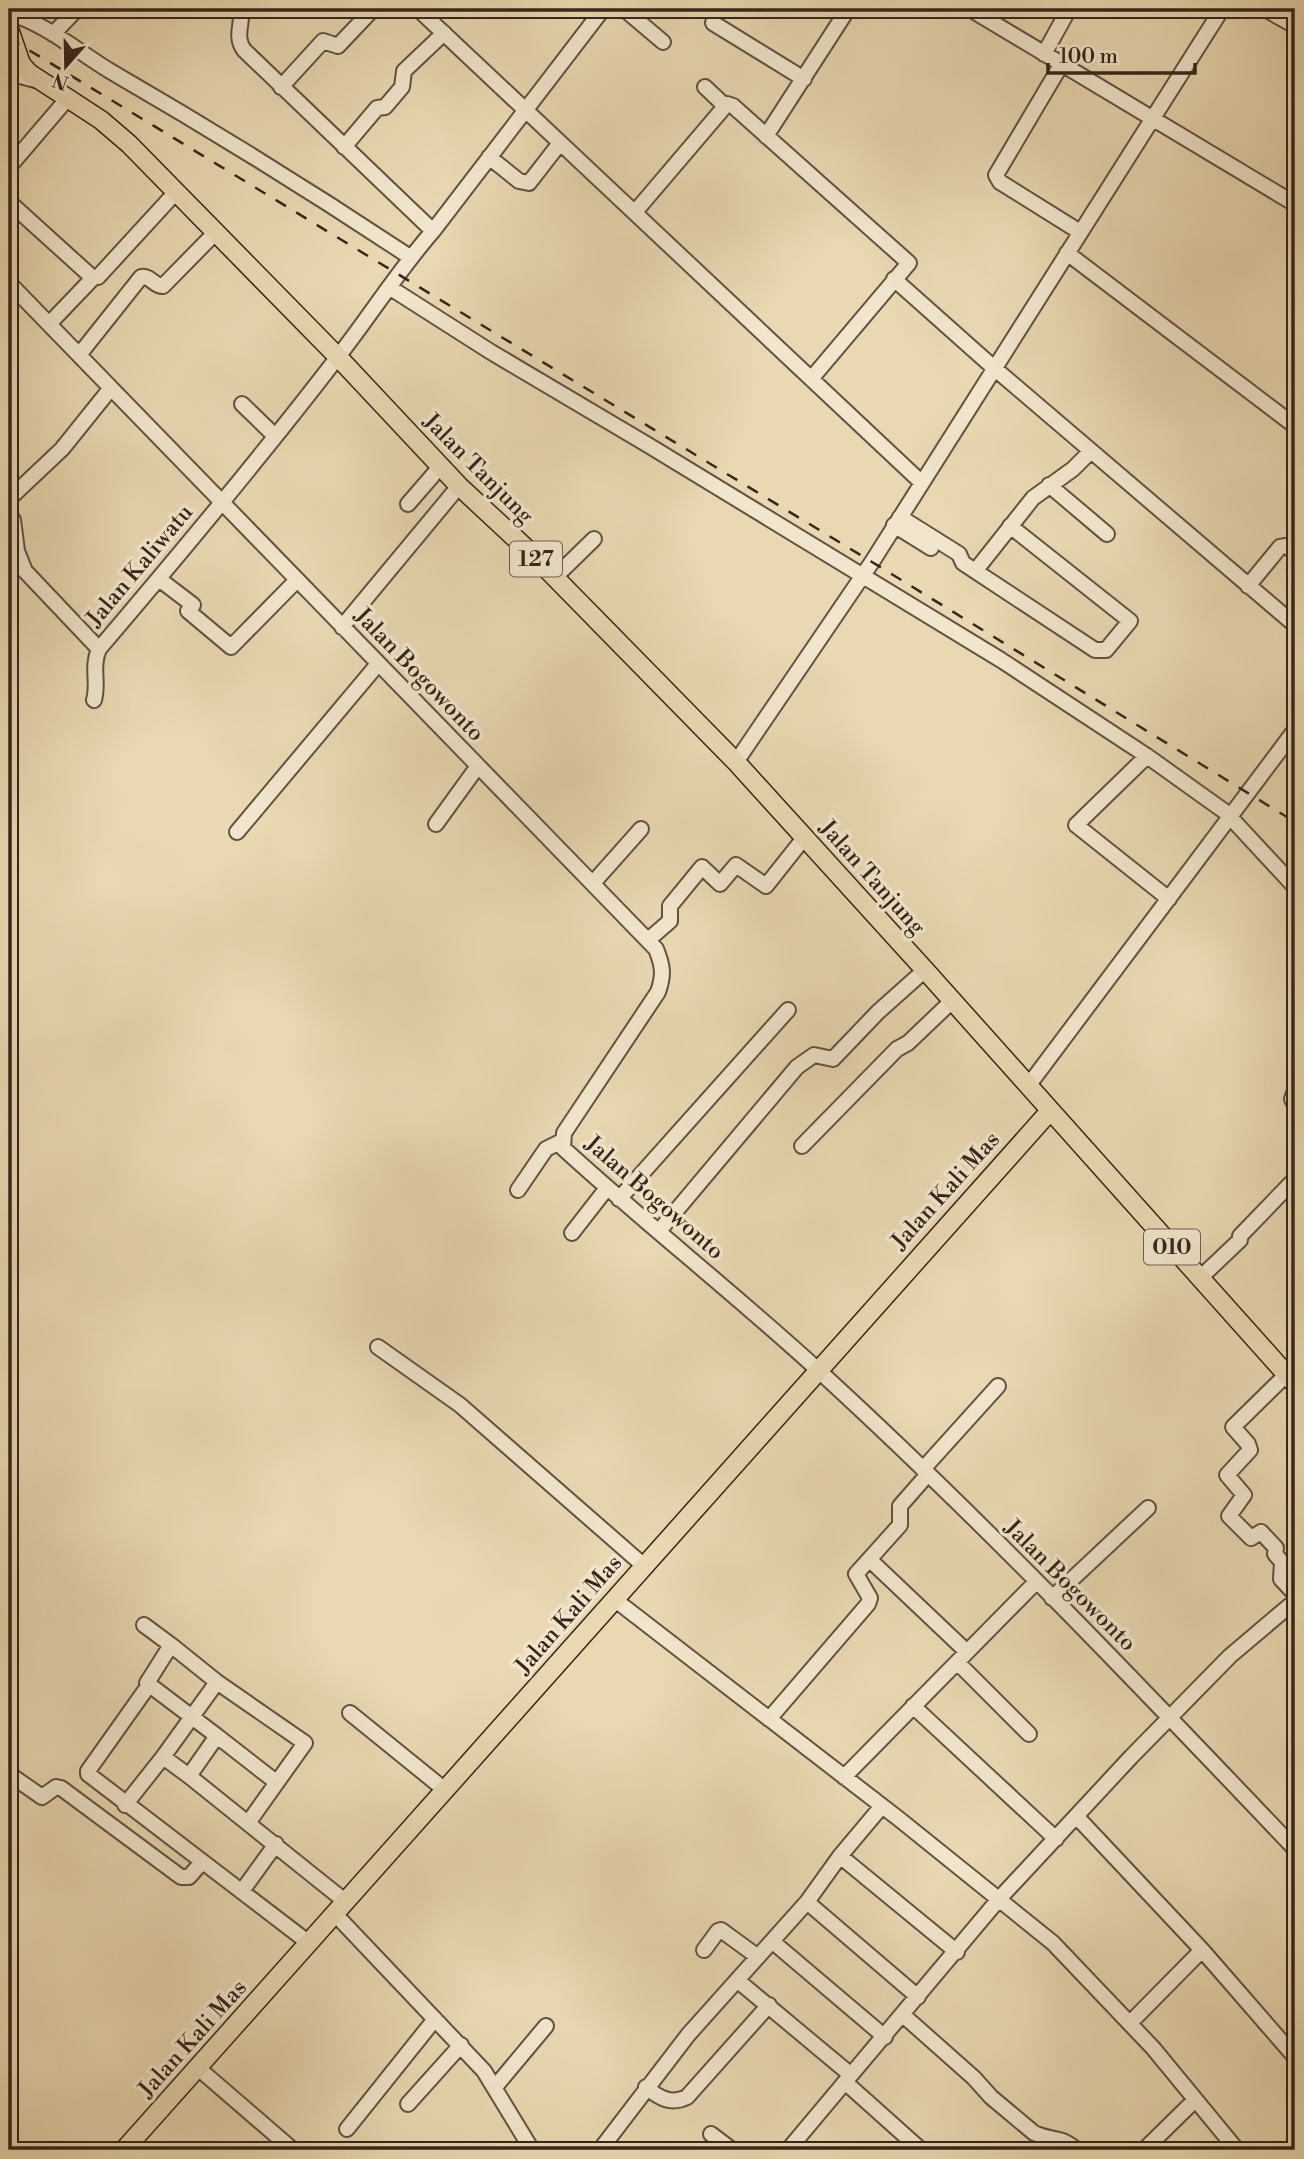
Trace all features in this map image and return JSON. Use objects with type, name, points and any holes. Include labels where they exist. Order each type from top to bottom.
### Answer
[{"type":"main road","name":"Jalan Tanjung","points":[[9,29],[22,64],[39,81],[112,129],[338,357],[440,467],[736,762],[1050,1111]]},
{"type":"main road","name":"010","points":[[1050,1111],[1291,1379]]},
{"type":"main road","name":"Jalan Kali Mas","points":[[124,2150],[1050,1111]]},
{"type":"street","points":[[53,34],[77,9]]},
{"type":"street","points":[[242,9],[239,43],[281,87],[433,231]]},
{"type":"street","points":[[281,87],[323,41],[338,46],[373,9]]},
{"type":"street","points":[[418,9],[922,483]]},
{"type":"street","points":[[221,502],[338,357],[410,257],[433,231],[603,9]]},
{"type":"street","points":[[624,9],[663,42]]},
{"type":"street","points":[[766,136],[848,9]]},
{"type":"street","points":[[970,9],[1295,204]]},
{"type":"street","points":[[1044,54],[1069,9]]},
{"type":"street","points":[[736,762],[862,576],[1222,9]]},
{"type":"street","points":[[1265,9],[1295,26]]},
{"type":"street","points":[[9,13],[40,25],[410,257]]},
{"type":"street","points":[[713,23],[804,79]]},
{"type":"street","points":[[344,148],[377,108],[385,107],[402,87],[404,71],[444,33]]},
{"type":"street","points":[[1061,65],[996,175],[1000,182],[1080,232]]},
{"type":"street","points":[[9,73],[39,81]]},
{"type":"street","points":[[705,87],[724,105],[733,106],[909,263],[811,379]]},
{"type":"street","points":[[9,167],[68,98]]},
{"type":"street","points":[[635,212],[724,105]]},
{"type":"street","points":[[489,157],[519,181],[529,183],[560,143]]},
{"type":"street","points":[[49,324],[176,192]]},
{"type":"street","points":[[9,202],[93,278]]},
{"type":"street","points":[[79,355],[141,277],[146,276],[163,286],[216,232]]},
{"type":"street","points":[[1067,253],[1295,426]]},
{"type":"street","points":[[894,279],[1295,625]]},
{"type":"street","name":"Jalan Bogowonto","points":[[9,283],[656,949],[663,966],[663,978],[658,992],[564,1133],[563,1148],[817,1370],[925,1472],[1169,1717],[1295,1849]]},
{"type":"street","points":[[389,287],[491,352],[648,444],[1001,660],[1147,756],[1231,817],[1295,887]]},
{"type":"street","points":[[9,499],[62,449],[111,388]]},
{"type":"street","points":[[242,404],[275,436]]},
{"type":"street","points":[[970,566],[1010,526],[1033,498],[1073,469],[1091,451]]},
{"type":"street","points":[[408,504],[440,467]]},
{"type":"street","points":[[1049,485],[1107,534]]},
{"type":"street","points":[[342,627],[459,486]]},
{"type":"street","name":"Jalan Kaliwatu","points":[[94,700],[94,662],[99,649],[221,502]]},
{"type":"street","points":[[9,514],[13,520],[17,551],[25,571],[99,649]]},
{"type":"street","points":[[897,521],[954,562],[970,566],[1095,650],[1106,650],[1130,624],[1127,617],[1010,526]]},
{"type":"street","points":[[554,578],[594,539]]},
{"type":"street","points":[[1248,586],[1280,547],[1286,546],[1295,552]]},
{"type":"street","points":[[159,579],[193,605],[188,611],[232,647],[297,580]]},
{"type":"street","points":[[237,832],[378,664]]},
{"type":"street","points":[[1028,1086],[1295,730]]},
{"type":"street","points":[[1147,756],[1076,825],[1170,899]]},
{"type":"street","points":[[436,824],[478,766]]},
{"type":"street","points":[[593,883],[641,829]]},
{"type":"street","points":[[648,940],[670,921],[670,906],[702,867],[720,884],[736,865],[766,886],[804,838]]},
{"type":"street","points":[[659,1231],[797,1067],[814,1055],[833,1059],[878,1012],[925,970]]},
{"type":"street","points":[[802,1146],[897,1049],[908,1043],[952,1001]]},
{"type":"street","points":[[619,1199],[788,1010]]},
{"type":"street","points":[[1295,1090],[1292,1099],[1295,1105]]},
{"type":"street","points":[[518,1190],[546,1149],[562,1141]]},
{"type":"street","points":[[1200,1278],[1240,1240],[1240,1236],[1295,1179]]},
{"type":"street","points":[[572,1233],[607,1188]]},
{"type":"street","points":[[378,1347],[460,1405],[643,1565]]},
{"type":"street","points":[[1291,1379],[1233,1427],[1250,1450],[1227,1475],[1244,1495],[1229,1516],[1251,1538],[1261,1532],[1276,1548],[1275,1554],[1282,1562],[1281,1579],[1295,1594]]},
{"type":"street","points":[[769,1719],[868,1604],[870,1598],[856,1574],[900,1525],[900,1506],[925,1472],[998,1386]]},
{"type":"street","points":[[1052,1598],[1148,1508]]},
{"type":"street","points":[[870,1560],[1030,1734]]},
{"type":"street","points":[[844,1777],[1036,1582]]},
{"type":"street","points":[[614,1599],[882,1806],[1053,1943],[1153,2048],[1237,2150]]},
{"type":"street","points":[[788,2150],[999,1899],[1169,1717],[1230,1656],[1295,1601]]},
{"type":"street","points":[[144,1625],[217,1682],[305,1743],[248,1823]]},
{"type":"street","points":[[171,1645],[148,1680],[149,1685],[88,1771],[91,1777],[125,1805],[309,1943]]},
{"type":"street","points":[[125,1805],[217,1682]]},
{"type":"street","points":[[149,1685],[276,1782]]},
{"type":"street","points":[[913,1706],[1056,1839]]},
{"type":"street","points":[[350,1713],[445,1790]]},
{"type":"street","points":[[189,1776],[218,1736]]},
{"type":"street","points":[[163,1757],[276,1844],[341,1908],[495,2087],[532,2150]]},
{"type":"street","points":[[9,1774],[42,1797],[56,1787],[61,1788],[181,1877],[189,1877],[202,1862]]},
{"type":"street","points":[[600,2150],[681,2043],[807,1902],[839,1856],[882,1806]]},
{"type":"street","points":[[1077,1817],[1202,1950],[1295,2057]]},
{"type":"street","points":[[242,1891],[276,1844]]},
{"type":"street","points":[[839,1856],[957,1952]]},
{"type":"street","points":[[807,1902],[918,1997]]},
{"type":"street","points":[[704,1950],[721,1930],[758,1958]]},
{"type":"street","points":[[773,1942],[885,2037]]},
{"type":"street","points":[[1130,2023],[1202,1950]]},
{"type":"street","points":[[737,1980],[848,2078],[921,2150]]},
{"type":"street","points":[[646,2087],[665,2100],[681,2100],[687,2097],[768,2005]]},
{"type":"street","points":[[903,2015],[974,2078],[990,2097],[1034,2133],[1061,2139],[1077,2150]]},
{"type":"street","points":[[347,2129],[435,2019]]},
{"type":"street","points":[[495,2087],[546,2026]]},
{"type":"street","points":[[408,2104],[461,2045]]},
{"type":"street","points":[[198,2068],[293,2150]]},
{"type":"street","points":[[1144,2150],[1194,2101]]},
{"type":"street","points":[[711,2134],[732,2150]]},
{"type":"railway","points":[[9,38],[1295,822]]}]
